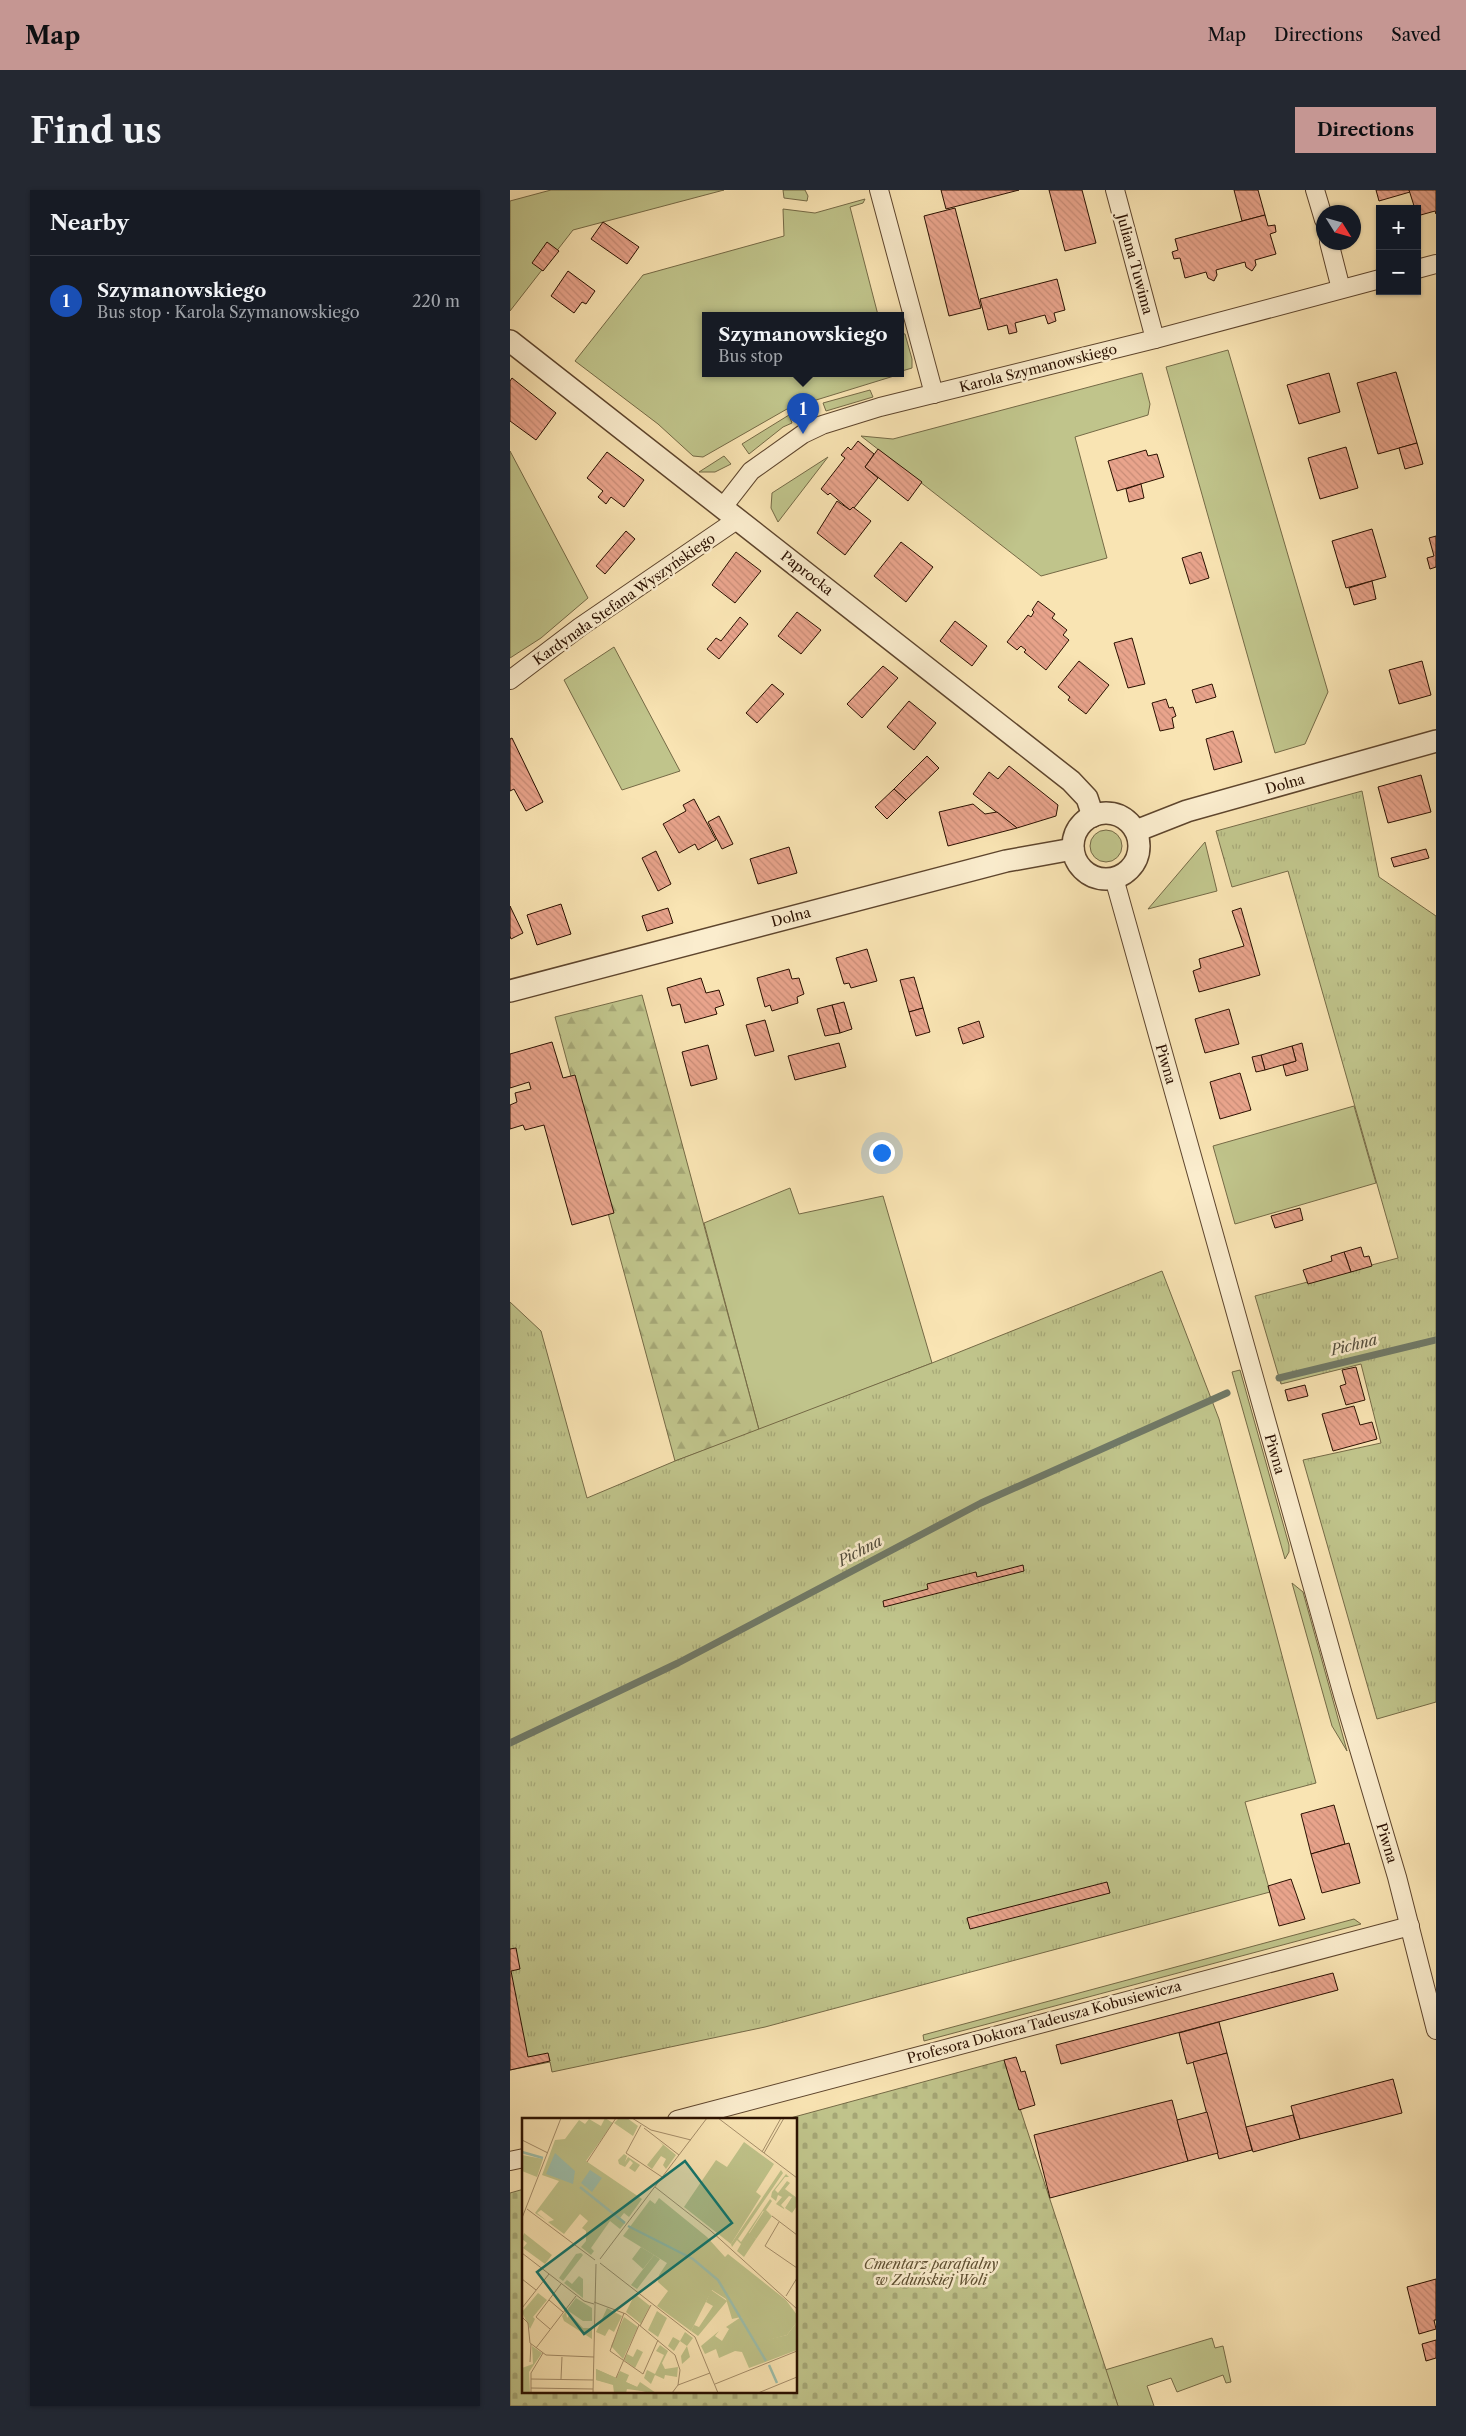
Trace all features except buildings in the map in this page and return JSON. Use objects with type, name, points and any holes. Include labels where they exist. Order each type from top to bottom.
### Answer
[{"type":"street","points":[[879,190],[934,394]]},
{"type":"street","name":"Juliana Tuwima","points":[[1115,190],[1155,339]]},
{"type":"street","points":[[1316,190],[1320,205]]},
{"type":"street","points":[[1331,250],[1341,289]]},
{"type":"street","points":[[1421,268],[1436,264]]},
{"type":"street","name":"Karola Szymanowskiego","points":[[730,513],[751,471],[803,434],[822,425],[880,407],[1155,339],[1376,280]]},
{"type":"street","name":"Paprocka","points":[[510,341],[1071,781],[1087,798],[1093,816]]},
{"type":"street","name":"Kardynała Stefana Wyszyńskiego","points":[[510,680],[730,513]]},
{"type":"street","name":"Dolna","points":[[1136,831],[1187,811],[1436,740]]},
{"type":"street","points":[[1101,814],[1118,815],[1125,819],[1136,831],[1139,850],[1136,860],[1131,868],[1114,878],[1102,879],[1087,872],[1076,860],[1074,849],[1078,829],[1093,816],[1101,814]]},
{"type":"street","name":"Dolna","points":[[510,991],[1006,861],[1074,849]]},
{"type":"street","name":"Piwna","points":[[1114,878],[1343,1695],[1410,1926],[1436,2030]]},
{"type":"street","name":"Profesora Doktora Tadeusza Kobusiewicza","points":[[686,2118],[1410,1926]]},
{"type":"green space","points":[[551,190],[724,190],[573,230],[510,311],[510,201]]},
{"type":"green space","points":[[783,190],[805,190],[808,196],[807,201],[784,198]]},
{"type":"green space","points":[[865,199],[863,203],[850,207],[877,312],[702,312],[702,377],[891,377],[787,409],[703,457],[693,456],[658,424],[575,361],[643,275],[784,236],[783,209],[815,213]]},
{"type":"green space","points":[[904,334],[912,359],[912,368],[904,370]]},
{"type":"green space","points":[[1228,350],[1328,692],[1305,744],[1275,753],[1166,367]]},
{"type":"green space","points":[[1142,373],[1150,404],[1148,415],[1075,437],[1107,558],[1041,576],[861,436],[893,439]]},
{"type":"green space","points":[[870,390],[873,397],[826,411],[823,403]]},
{"type":"green space","points":[[789,415],[792,423],[783,427],[749,454],[742,444]]},
{"type":"green space","points":[[510,451],[588,598],[541,638],[510,658]]},
{"type":"green space","points":[[724,456],[731,464],[715,472],[699,472]]},
{"type":"green space","points":[[828,457],[778,522],[771,508],[772,493]]},
{"type":"green space","points":[[614,647],[680,771],[622,790],[564,680]]},
{"type":"green space","points":[[1362,791],[1379,877],[1436,916],[1436,1702],[1377,1719],[1303,1460],[1381,1443],[1361,1364],[1281,1384],[1255,1296],[1398,1258],[1288,871],[1232,887],[1216,831]]},
{"type":"green space","points":[[1106,830],[1112,831],[1117,835],[1121,840],[1121,852],[1117,857],[1112,861],[1106,862],[1100,861],[1095,857],[1091,852],[1090,846],[1091,840],[1095,835],[1100,831]]},
{"type":"green space","points":[[1205,842],[1217,891],[1148,909]]},
{"type":"green space","points":[[642,995],[759,1430],[675,1461],[555,1017]]},
{"type":"green space","points":[[1354,1106],[1376,1183],[1235,1224],[1213,1146]]},
{"type":"green space","points":[[790,1188],[799,1214],[883,1196],[932,1363],[759,1430],[704,1223]]},
{"type":"green space","points":[[1162,1271],[1219,1419],[1316,1783],[1245,1802],[1270,1892],[765,2027],[552,2072],[550,2062],[510,2070],[510,1302],[541,1331],[587,1498],[675,1461],[932,1363]]},
{"type":"green space","points":[[1240,1370],[1289,1545],[1289,1552],[1285,1559],[1232,1372]]},
{"type":"green space","points":[[1292,1583],[1303,1592],[1347,1751],[1332,1726]]},
{"type":"green space","points":[[1354,1919],[1361,1924],[924,2041],[923,2035]]},
{"type":"green space","name":"Cmentarz parafialny w Zduńskiej Woli","points":[[1004,2060],[1118,2406],[510,2406],[510,2193],[522,2190],[522,2394],[798,2394],[798,2118],[790,2118]]},
{"type":"green space","points":[[1212,2338],[1215,2348],[1223,2346],[1231,2382],[1226,2383],[1223,2375],[1177,2392],[1171,2378],[1147,2386],[1154,2406],[1118,2406],[1105,2370]]},
{"type":"waterway","name":"Pichna","points":[[1279,1378],[1436,1340]]},
{"type":"waterway","name":"Pichna","points":[[510,1743],[678,1663],[981,1503],[1227,1393]]},
{"type":"place","name":"Szymanowskiego","points":[[803,434]]}]
